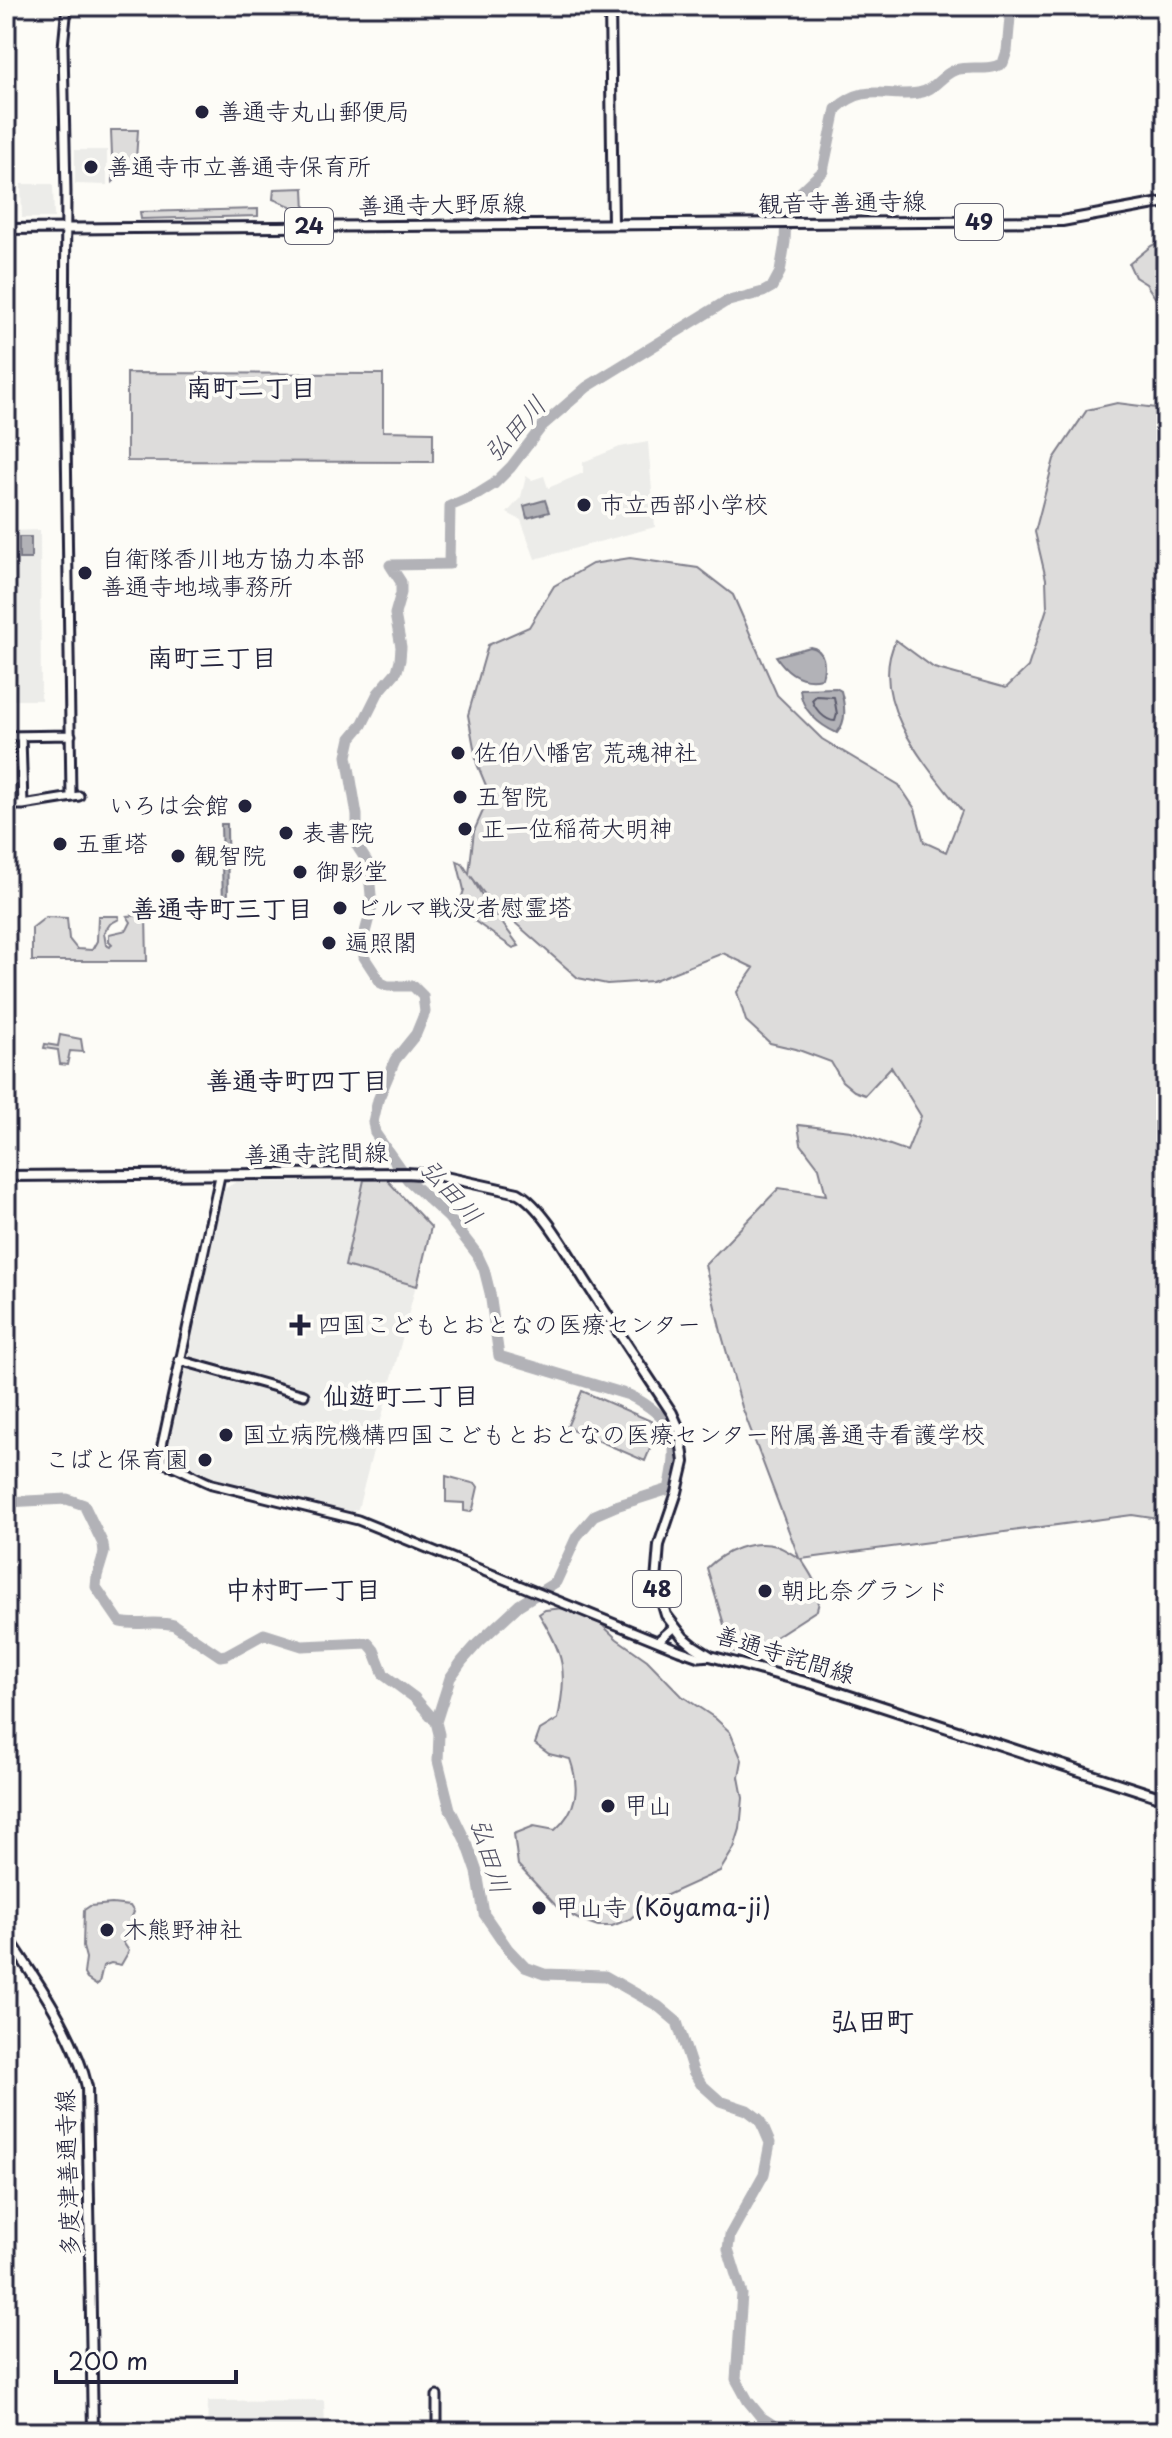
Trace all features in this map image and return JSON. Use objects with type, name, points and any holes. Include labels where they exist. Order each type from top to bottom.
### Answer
[{"type":"main road","points":[[610,6],[613,224]]},
{"type":"main road","name":"観音寺善通寺線","points":[[613,224],[1062,221],[1166,202]]},
{"type":"main road","name":"善通寺大野原線","points":[[6,229],[613,224]]},
{"type":"main road","name":"善通寺詫間線","points":[[6,1176],[401,1173],[436,1175],[518,1193],[531,1202],[672,1413],[680,1431],[684,1462],[659,1545],[656,1582],[666,1615],[694,1646],[710,1656],[813,1684],[1166,1799]]},
{"type":"main road","name":"多度津善通寺線","points":[[6,1935],[75,2049],[87,2087],[93,2432]]},
{"type":"street","points":[[6,805],[75,796],[66,528],[63,47],[67,6]]},
{"type":"street","points":[[6,736],[71,735]]},
{"type":"street","points":[[21,736],[23,805]]},
{"type":"street","points":[[220,1176],[179,1360],[161,1450],[162,1463],[170,1463],[212,1484],[358,1520],[699,1657],[710,1656]]},
{"type":"street","points":[[179,1360],[304,1395]]},
{"type":"street","points":[[658,1641],[674,1627]]},
{"type":"street","points":[[437,2396],[437,2432]]},
{"type":"shaded area","points":[[111,130],[138,130],[136,159],[113,182]]},
{"type":"shaded area","name":"善通寺市立善通寺保育所","points":[[75,150],[107,150],[107,185],[75,184]]},
{"type":"shaded area","points":[[21,184],[53,184],[54,218],[22,218]]},
{"type":"shaded area","points":[[304,188],[305,212],[273,199],[274,189]]},
{"type":"shaded area","points":[[258,209],[258,216],[141,219],[140,212]]},
{"type":"shaded area","points":[[1166,238],[1166,314],[1146,284],[1135,277],[1129,264]]},
{"type":"shaded area","points":[[127,373],[383,374],[383,431],[433,432],[433,462],[127,461]]},
{"type":"shaded area","points":[[1117,403],[1156,408],[1166,425],[1166,1520],[1132,1515],[801,1559],[817,1589],[817,1610],[749,1654],[732,1651],[707,1568],[722,1556],[748,1545],[777,1546],[799,1558],[742,1407],[705,1265],[779,1188],[826,1195],[819,1168],[801,1144],[798,1125],[851,1131],[907,1151],[921,1116],[891,1067],[865,1095],[842,1081],[831,1062],[770,1043],[746,1021],[737,992],[754,968],[723,953],[652,981],[607,984],[578,978],[489,900],[471,876],[519,946],[513,948],[466,915],[459,905],[464,890],[457,861],[469,874],[474,831],[490,795],[477,764],[468,715],[488,645],[529,627],[554,586],[592,564],[630,558],[698,568],[733,595],[777,695],[822,739],[899,785],[915,809],[924,842],[946,852],[962,811],[918,754],[895,709],[889,686],[889,663],[896,640],[934,668],[1006,688],[1028,667],[1047,608],[1046,579],[1035,532],[1054,459],[1087,410]]},
{"type":"shaded area","name":"市立西部小学校","points":[[648,442],[655,527],[535,559],[521,520],[507,513],[521,497],[526,476],[532,480],[544,476],[548,488],[583,473],[583,462],[620,447]]},
{"type":"shaded area","points":[[40,530],[41,700],[6,700],[6,531]]},
{"type":"shaded area","points":[[146,915],[147,961],[32,961],[32,928],[46,917],[67,918],[69,939],[77,949],[92,950],[97,941],[98,916],[118,916],[119,919],[110,924],[104,933],[106,945],[110,947],[109,934],[127,930],[131,922],[127,916]]},
{"type":"shaded area","points":[[60,1035],[81,1039],[83,1052],[70,1051],[67,1065],[60,1064],[58,1050],[44,1048],[45,1044],[58,1046]]},
{"type":"shaded area","points":[[364,1180],[387,1180],[431,1227],[417,1286],[345,1266]]},
{"type":"shaded area","name":"四国こどもとおとなの医療センター","points":[[387,1180],[431,1227],[358,1509],[347,1513],[268,1494],[209,1479],[182,1465],[165,1448],[224,1189],[236,1182]]},
{"type":"shaded area","points":[[582,1391],[660,1425],[645,1461],[567,1427]]},
{"type":"shaded area","points":[[446,1476],[478,1487],[470,1512],[464,1511],[464,1503],[446,1502]]},
{"type":"shaded area","points":[[564,1608],[600,1623],[647,1660],[682,1696],[715,1718],[730,1732],[742,1760],[739,1777],[743,1798],[740,1829],[734,1848],[720,1871],[647,1904],[630,1919],[612,1926],[598,1926],[558,1908],[518,1865],[514,1834],[534,1826],[555,1830],[568,1814],[575,1798],[575,1779],[570,1759],[549,1754],[535,1744],[540,1730],[558,1719],[563,1675],[559,1653],[539,1614],[545,1610]]},
{"type":"shaded area","points":[[90,1906],[130,1906],[134,1912],[130,1921],[133,1931],[123,1942],[129,1951],[121,1965],[111,1963],[103,1966],[96,1985],[84,1974],[84,1910]]},
{"type":"shaded area","points":[[324,2400],[325,2428],[309,2428],[309,2432],[207,2432],[208,2401]]},
{"type":"water","points":[[545,500],[549,512],[527,518],[524,506]]},
{"type":"water","points":[[19,537],[31,537],[31,559],[19,559]]},
{"type":"water","points":[[810,647],[819,651],[823,659],[822,678],[801,678],[776,656]]},
{"type":"water","points":[[836,688],[841,691],[844,713],[837,733],[812,716],[804,704],[800,689]]},
{"type":"water","points":[[221,824],[227,824],[228,904],[223,904]]},
{"type":"waterway","name":"弘田川","points":[[784,2432],[761,2417],[736,2379],[742,2294],[728,2249],[730,2235],[764,2174],[770,2143],[759,2119],[747,2110],[720,2101],[701,2084],[693,2071],[677,2022],[658,2006],[605,1976],[544,1974],[525,1967],[508,1949],[484,1914],[477,1872],[450,1809],[438,1761],[436,1722],[450,1678],[478,1643],[519,1605],[556,1582],[577,1536],[595,1515],[669,1489],[674,1444],[671,1432],[656,1412],[629,1395],[499,1356],[490,1293],[477,1254],[449,1218],[408,1180],[375,1133],[373,1122],[378,1100],[395,1060],[416,1034],[425,1012],[423,996],[413,986],[381,983],[364,957],[363,940],[372,906],[368,863],[357,846],[357,815],[347,756],[351,738],[362,725],[378,693],[397,671],[400,660],[395,614],[401,582],[390,565],[449,564],[450,506],[494,484],[543,425],[587,387],[725,302],[772,287],[780,272],[789,203],[823,171],[836,109],[866,93],[918,93],[929,89],[955,70],[1003,63],[1011,6]]},
{"type":"waterway","points":[[6,1502],[67,1499],[84,1505],[103,1544],[104,1553],[96,1587],[120,1622],[174,1625],[220,1656],[264,1634],[302,1646],[368,1643],[384,1675],[415,1698],[436,1722]]},
{"type":"place","name":"善通寺丸山郵便局","points":[[202,112]]},
{"type":"place","name":"善通寺市立善通寺保育所","points":[[91,167]]},
{"type":"place","name":"市立西部小学校","points":[[584,505]]},
{"type":"place","name":"自衛隊香川地方協力本部 善通寺地域事務所","points":[[85,573]]},
{"type":"place","name":"佐伯八幡宮 荒魂神社","points":[[458,753]]},
{"type":"place","name":"五智院","points":[[460,797]]},
{"type":"place","name":"いろは会館","points":[[245,806]]},
{"type":"place","name":"正一位稲荷大明神","points":[[465,829]]},
{"type":"place","name":"表書院","points":[[286,833]]},
{"type":"place","name":"五重塔","points":[[60,844]]},
{"type":"place","name":"観智院","points":[[178,856]]},
{"type":"place","name":"御影堂","points":[[300,872]]},
{"type":"place","name":"ビルマ戦没者慰霊塔","points":[[340,908]]},
{"type":"place","name":"遍照閣","points":[[329,943]]},
{"type":"place","name":"四国こどもとおとなの医療センター","points":[[300,1325]]},
{"type":"place","name":"国立病院機構四国こどもとおとなの医療センター附属善通寺看護学校","points":[[226,1435]]},
{"type":"place","name":"こばと保育園","points":[[205,1460]]},
{"type":"place","name":"朝比奈グランド","points":[[765,1591]]},
{"type":"place","name":"甲山","points":[[608,1806]]},
{"type":"place","name":"甲山寺 (Kōyama-ji)","points":[[539,1908]]},
{"type":"place","name":"木熊野神社","points":[[107,1930]]},
{"type":"district","name":"南町二丁目","points":[[251,388]]},
{"type":"district","name":"南町三丁目","points":[[212,658]]},
{"type":"district","name":"善通寺町三丁目","points":[[222,909]]},
{"type":"district","name":"善通寺町四丁目","points":[[297,1081]]},
{"type":"district","name":"仙遊町二丁目","points":[[401,1396]]},
{"type":"district","name":"中村町一丁目","points":[[303,1590]]},
{"type":"district","name":"弘田町","points":[[872,2021]]}]
